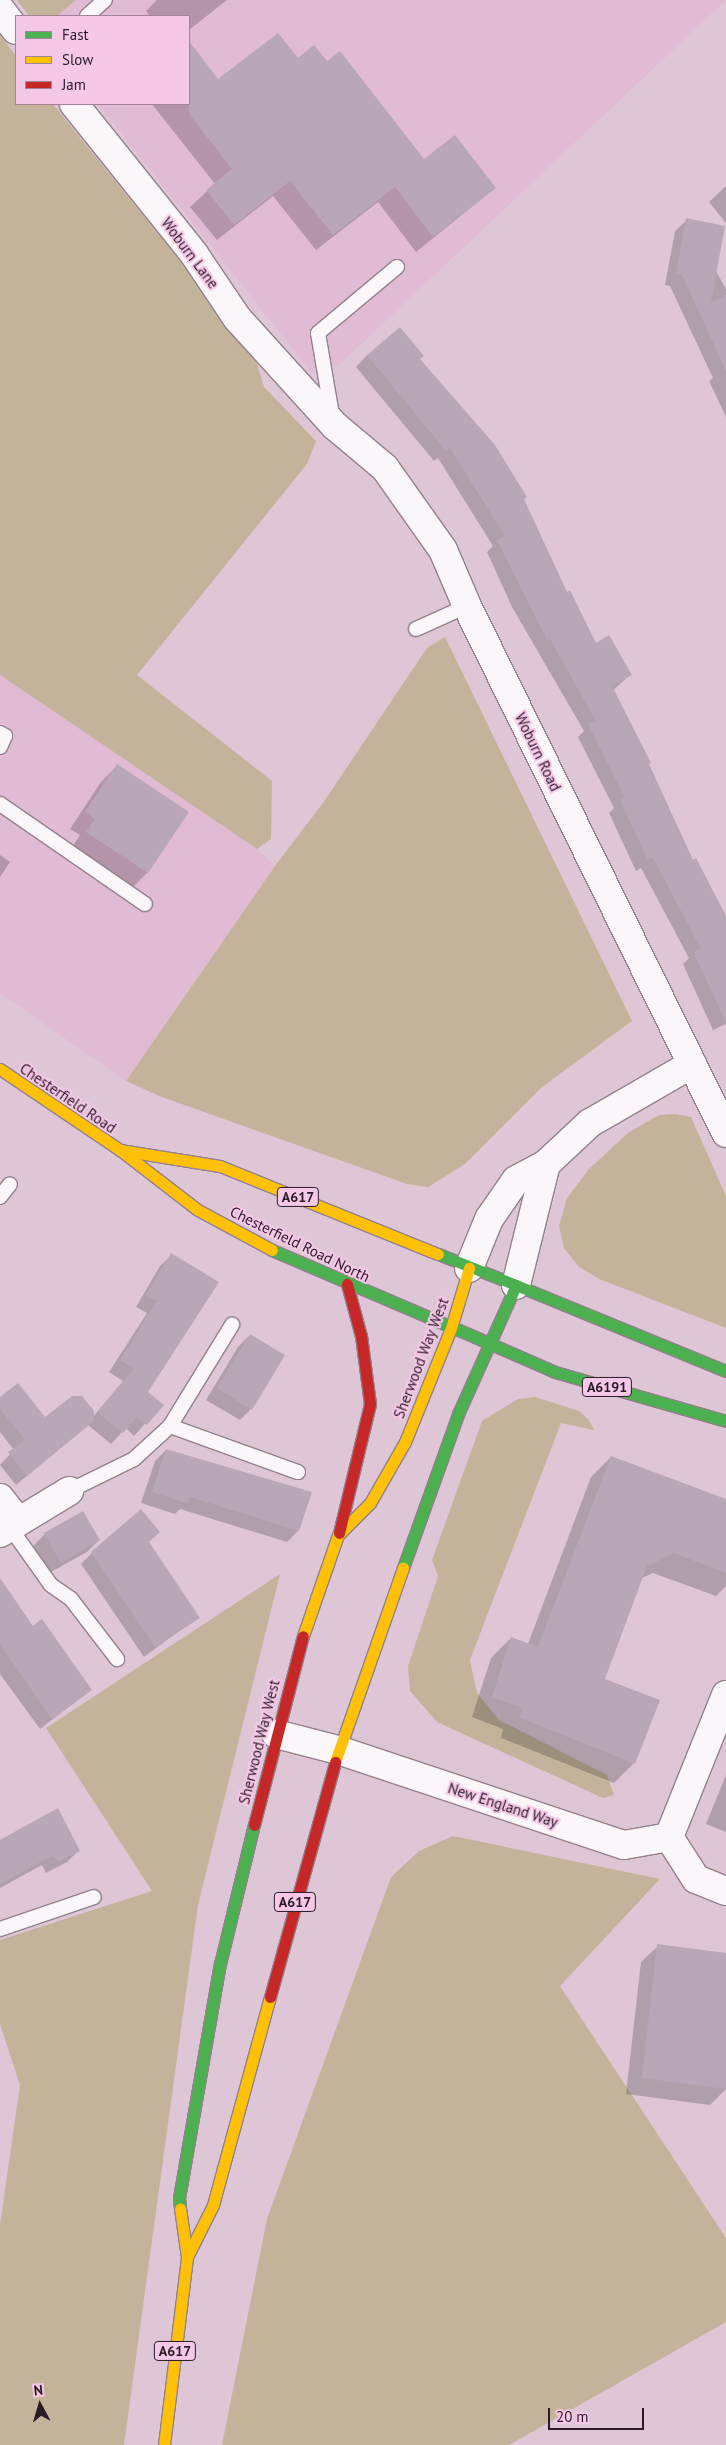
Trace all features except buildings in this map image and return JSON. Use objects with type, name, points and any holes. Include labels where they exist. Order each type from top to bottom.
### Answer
[{"type":"main road","name":"Chesterfield Road","points":[[0,1069],[120,1150]]},
{"type":"main road","name":"A617","points":[[120,1150],[220,1166],[469,1268],[516,1285]]},
{"type":"main road","name":"Chesterfield Road North","points":[[120,1150],[198,1210],[264,1247],[555,1372],[726,1421]]},
{"type":"main road","name":"Sherwood Way West","points":[[164,2445],[187,2257],[179,2198],[220,1964],[276,1734],[306,1624],[338,1535],[370,1504],[405,1442],[451,1328],[469,1268]]},
{"type":"main road","name":"A617","points":[[338,1535],[370,1404],[361,1336],[347,1284]]},
{"type":"main road","name":"Sherwood Way West","points":[[187,2257],[213,2205],[338,1750],[458,1414],[516,1285]]},
{"type":"main road","points":[[516,1285],[726,1371]]},
{"type":"street","points":[[0,8],[15,29]]},
{"type":"street","name":"Woburn Lane","points":[[75,105],[194,254],[237,318],[310,399]]},
{"type":"street","name":"Woburn Road","points":[[310,399],[335,426],[385,468],[443,550],[467,606],[726,1133]]},
{"type":"street","points":[[469,1268],[489,1219],[516,1180],[546,1164],[590,1123],[692,1064]]},
{"type":"street","points":[[516,1285],[546,1164]]},
{"type":"street","points":[[0,1498],[9,1527],[70,1491]]},
{"type":"street","points":[[726,1695],[669,1837],[696,1879],[726,1891]]},
{"type":"street","name":"New England Way","points":[[276,1734],[338,1750],[624,1845],[669,1837]]},
{"type":"lane","points":[[88,15],[105,0]]},
{"type":"lane","points":[[335,426],[323,377],[318,333],[397,268]]},
{"type":"lane","points":[[416,629],[467,606]]},
{"type":"lane","points":[[0,733],[5,736],[0,747]]},
{"type":"lane","points":[[0,804],[145,904]]},
{"type":"lane","points":[[0,1198],[10,1184]]},
{"type":"lane","points":[[70,1491],[134,1459],[170,1426],[232,1325]]},
{"type":"lane","points":[[170,1426],[298,1472]]},
{"type":"lane","points":[[9,1527],[51,1585],[71,1599],[117,1659]]},
{"type":"lane","points":[[0,1929],[94,1897]]},
{"type":"shaded area","points":[[17,0],[76,0],[58,15],[28,15]]},
{"type":"shaded area","points":[[76,0],[726,0],[340,364],[312,373],[99,105],[190,105],[190,15],[58,15]]},
{"type":"shaded area","points":[[0,35],[15,55],[15,105],[54,105],[253,351],[264,387],[316,441],[307,464],[137,675],[272,781],[271,839],[257,849],[0,675]]},
{"type":"shaded area","points":[[445,637],[632,1021],[542,1087],[465,1164],[428,1187],[407,1184],[162,1097],[126,1081],[275,866],[323,803],[427,648]]},
{"type":"shaded area","points":[[0,675],[257,849],[275,866],[126,1081],[0,993]]},
{"type":"shaded area","points":[[676,1114],[691,1117],[726,1196],[726,1328],[599,1279],[579,1267],[564,1248],[559,1226],[567,1198],[589,1169],[628,1133],[659,1115]]},
{"type":"shaded area","points":[[535,1397],[579,1411],[589,1420],[594,1430],[561,1423],[470,1660],[477,1693],[499,1720],[607,1775],[614,1795],[603,1798],[437,1722],[410,1691],[408,1666],[438,1576],[432,1560],[482,1421],[518,1399]]},
{"type":"shaded area","points":[[280,1574],[198,1905],[124,2445],[0,2445],[0,2225],[20,2085],[0,2024],[0,1940],[152,1891],[46,1728]]},
{"type":"shaded area","points":[[453,1836],[660,1879],[560,1986],[726,2238],[726,2322],[509,2445],[222,2445],[267,2219],[391,1877],[419,1851]]},
{"type":"traffic: fast","points":[[272,1250],[491,1344]]},
{"type":"traffic: fast","points":[[403,1568],[458,1414],[516,1285],[438,1254]]},
{"type":"traffic: fast","points":[[516,1285],[726,1371]]},
{"type":"traffic: fast","points":[[491,1344],[555,1372],[726,1421]]},
{"type":"traffic: fast","points":[[180,2208],[179,2198],[220,1964],[254,1825]]},
{"type":"traffic: slow","points":[[0,1069],[120,1150],[198,1210],[272,1250]]},
{"type":"traffic: slow","points":[[120,1150],[220,1166],[438,1254]]},
{"type":"traffic: slow","points":[[303,1636],[338,1535],[370,1503],[405,1442],[451,1328],[469,1268]]},
{"type":"traffic: slow","points":[[335,1762],[403,1568]]},
{"type":"traffic: slow","points":[[187,2257],[213,2205],[270,1997]]},
{"type":"traffic: slow","points":[[164,2445],[187,2257],[180,2208]]},
{"type":"traffic: jam","points":[[339,1533],[370,1404],[361,1336],[347,1284]]},
{"type":"traffic: jam","points":[[254,1825],[303,1636]]},
{"type":"traffic: jam","points":[[270,1997],[335,1762]]}]
